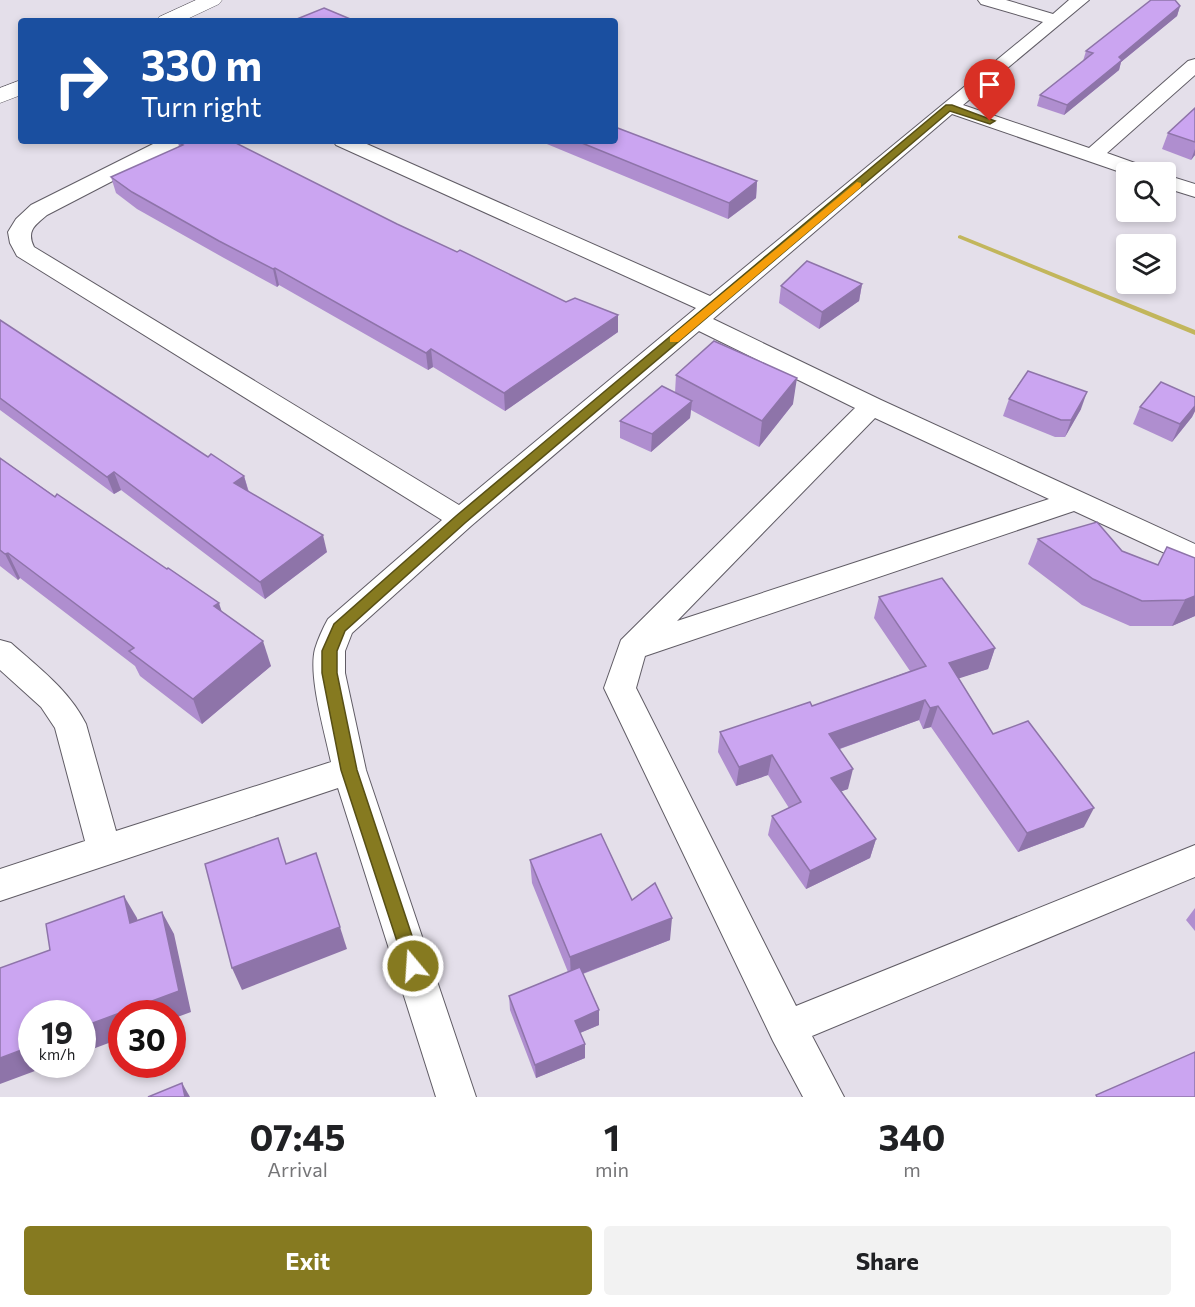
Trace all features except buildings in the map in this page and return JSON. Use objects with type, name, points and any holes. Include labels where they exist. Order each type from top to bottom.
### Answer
[{"type":"street","points":[[173,18],[212,0]]},
{"type":"street","points":[[987,0],[1056,20]]},
{"type":"street","points":[[456,1097],[349,770],[329,673],[330,651],[339,627],[461,519],[949,107],[1080,0]]},
{"type":"street","points":[[1092,156],[1195,65]]},
{"type":"street","points":[[0,96],[18,88]]},
{"type":"street","points":[[949,107],[1116,164]]},
{"type":"street","points":[[169,144],[39,210],[18,231],[18,240],[25,251],[461,519]]},
{"type":"street","points":[[349,144],[705,314],[872,406],[1195,556]]},
{"type":"street","points":[[1176,184],[1195,191]]},
{"type":"street","points":[[824,1097],[787,1028],[622,695],[621,680],[632,648],[872,406]]},
{"type":"street","points":[[632,648],[1075,501]]},
{"type":"street","points":[[0,652],[52,698],[70,724],[105,852]]},
{"type":"street","points":[[0,885],[349,770]]},
{"type":"street","points":[[787,1028],[1195,861]]},
{"type":"waterway","points":[[960,237],[1195,333]]},
{"type":"slow traffic","points":[[674,340],[857,185]]},
{"type":"route","points":[[413,966],[349,770],[329,673],[330,651],[339,627],[461,519],[949,107],[990,121]]}]
